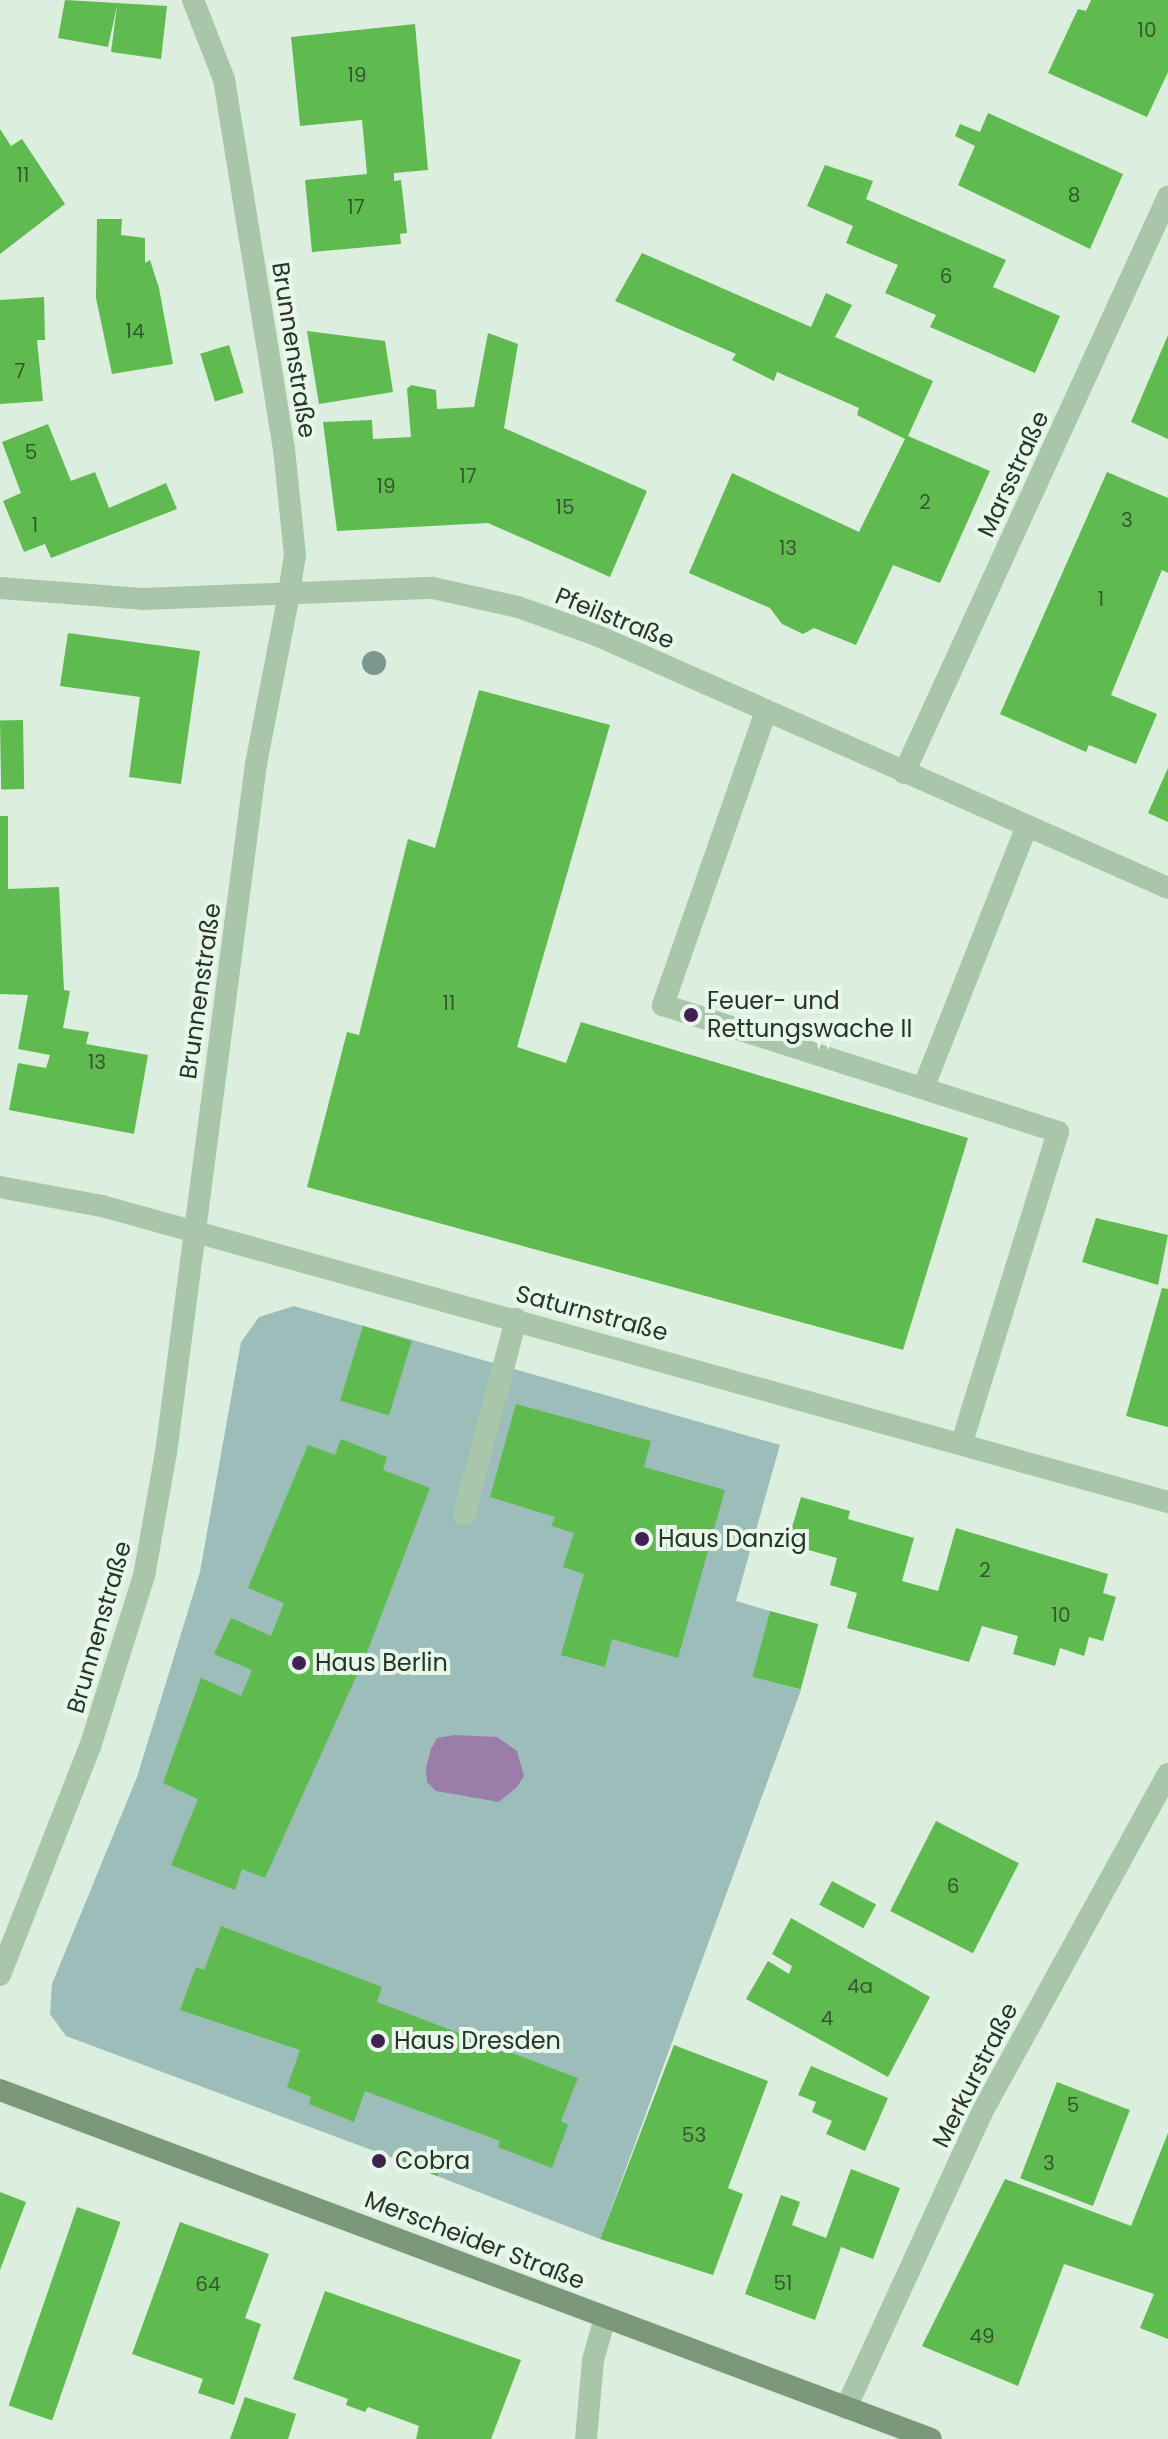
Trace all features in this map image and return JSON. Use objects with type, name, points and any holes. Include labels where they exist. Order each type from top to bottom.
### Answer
[{"type":"main road","name":"Merscheider Straße","points":[[0,2090],[931,2439]]},
{"type":"street","name":"Brunnenstraße","points":[[0,1975],[90,1747],[144,1576],[166,1453],[256,764],[295,555],[284,449],[224,79],[193,0]]},
{"type":"street","name":"Marsstraße","points":[[904,773],[1168,197]]},
{"type":"street","name":"Pfeilstraße","points":[[0,588],[142,599],[433,588],[518,607],[596,635],[1168,888]]},
{"type":"street","points":[[766,711],[663,1005],[924,1086],[1058,1132],[962,1442]]},
{"type":"street","points":[[924,1086],[1027,826]]},
{"type":"street","name":"Saturnstraße","points":[[0,1187],[102,1206],[962,1442],[1168,1502]]},
{"type":"street","points":[[464,1515],[516,1319]]},
{"type":"street","name":"Merkurstraße","points":[[846,2408],[981,2114],[1168,1774]]},
{"type":"street","points":[[586,2439],[593,2360],[605,2318]]},
{"type":"shaded area","points":[[294,1306],[780,1445],[736,1601],[770,1611],[753,1676],[801,1690],[600,2239],[437,2176],[441,2165],[407,2150],[401,2161],[66,2036],[50,2014],[52,1984],[137,1777],[200,1572],[241,1342],[259,1317]]},
{"type":"shaded area","points":[[455,1735],[497,1737],[517,1751],[524,1776],[517,1787],[499,1802],[436,1791],[427,1782],[426,1768],[431,1749],[437,1738]]},
{"type":"building","points":[[65,0],[167,6],[161,59],[111,52],[117,6],[108,47],[58,38]]},
{"type":"building","points":[[1091,0],[1168,0],[1168,72],[1147,117],[1048,73],[1078,9],[1086,11]]},
{"type":"building","points":[[415,24],[428,170],[394,173],[394,181],[401,180],[407,233],[400,234],[401,244],[312,252],[305,180],[367,174],[362,120],[300,126],[291,37]]},
{"type":"building","points":[[988,113],[1123,174],[1090,249],[958,185],[975,146],[955,136],[960,124],[980,132]]},
{"type":"building","points":[[0,129],[11,146],[22,139],[65,204],[0,254]]},
{"type":"building","points":[[825,165],[873,181],[866,199],[1006,260],[993,287],[1060,316],[1035,373],[930,327],[936,315],[885,293],[898,265],[846,243],[853,226],[807,206]]},
{"type":"building","points":[[97,219],[122,219],[121,235],[145,238],[145,263],[150,260],[159,288],[173,364],[112,374],[96,298]]},
{"type":"building","points":[[642,253],[811,327],[826,293],[852,305],[835,337],[933,381],[908,436],[990,471],[940,583],[893,565],[856,645],[814,628],[803,634],[782,624],[770,608],[689,573],[732,473],[859,532],[905,439],[857,415],[859,408],[777,372],[774,381],[732,360],[736,354],[615,301]]},
{"type":"building","points":[[44,297],[45,340],[37,340],[43,401],[0,404],[0,300]]},
{"type":"building","points":[[307,331],[385,341],[393,392],[319,404]]},
{"type":"building","points":[[488,333],[518,344],[504,428],[647,491],[610,577],[488,523],[337,531],[323,422],[372,420],[373,439],[411,437],[407,389],[411,385],[436,390],[437,409],[474,407]]},
{"type":"building","points":[[1168,335],[1168,439],[1131,422]]},
{"type":"building","points":[[229,345],[244,393],[215,402],[200,354]]},
{"type":"building","points":[[48,424],[71,481],[95,472],[109,508],[166,483],[177,509],[51,558],[45,544],[24,552],[3,501],[21,493],[2,442]]},
{"type":"building","points":[[1107,472],[1168,498],[1168,573],[1162,570],[1111,695],[1157,714],[1136,764],[1089,745],[1086,752],[1000,714]]},
{"type":"building","points":[[68,633],[200,651],[181,784],[129,777],[140,697],[60,686]]},
{"type":"building","points":[[479,690],[610,725],[517,1047],[566,1063],[581,1022],[968,1138],[903,1350],[307,1187],[347,1032],[359,1035],[408,839],[435,848]]},
{"type":"building","points":[[0,720],[23,720],[24,789],[1,789]]},
{"type":"building","points":[[1168,768],[1168,822],[1148,813]]},
{"type":"building","points":[[0,816],[8,816],[8,889],[59,887],[64,990],[70,991],[63,1028],[89,1032],[86,1044],[148,1055],[134,1134],[9,1110],[18,1063],[46,1068],[50,1055],[18,1049],[28,995],[0,994]]},
{"type":"building","points":[[1096,1218],[1168,1235],[1158,1285],[1082,1262]]},
{"type":"building","points":[[1162,1288],[1168,1289],[1168,1427],[1126,1416]]},
{"type":"building","points":[[363,1326],[412,1341],[389,1416],[340,1401]]},
{"type":"building","name":"Haus Danzig","points":[[516,1404],[651,1441],[644,1467],[725,1490],[678,1658],[612,1639],[605,1667],[561,1655],[584,1574],[563,1567],[574,1533],[551,1526],[555,1517],[490,1497]]},
{"type":"building","name":"Haus Berlin","points":[[341,1439],[387,1457],[383,1470],[430,1488],[366,1655],[265,1878],[242,1869],[235,1890],[171,1865],[198,1799],[163,1783],[201,1678],[241,1696],[252,1670],[214,1654],[231,1618],[271,1636],[284,1603],[248,1588],[308,1445],[335,1455]]},
{"type":"building","points":[[801,1497],[850,1511],[848,1519],[914,1538],[902,1581],[938,1591],[956,1528],[1108,1574],[1103,1593],[1116,1597],[1103,1641],[1089,1637],[1084,1656],[1060,1648],[1055,1666],[1013,1654],[1018,1636],[982,1626],[969,1662],[847,1628],[857,1593],[830,1585],[837,1558],[787,1544]]},
{"type":"building","points":[[770,1611],[818,1624],[801,1690],[752,1677]]},
{"type":"building","points":[[936,1821],[1019,1863],[973,1953],[890,1911]]},
{"type":"building","points":[[832,1881],[876,1904],[863,1928],[819,1905]]},
{"type":"building","points":[[791,1918],[930,1997],[888,2077],[746,1999],[768,1961],[789,1974],[792,1966],[772,1954]]},
{"type":"building","name":"Haus Dresden","points":[[221,1926],[382,1987],[377,2002],[578,2078],[561,2121],[568,2125],[552,2168],[498,2147],[500,2141],[365,2091],[354,2122],[309,2104],[311,2097],[287,2087],[300,2050],[180,2010],[196,1967],[204,1970]]},
{"type":"building","points":[[674,2045],[768,2081],[728,2188],[743,2194],[713,2275],[600,2239]]},
{"type":"building","points":[[811,2066],[888,2098],[865,2151],[826,2134],[832,2121],[812,2112],[816,2102],[798,2095]]},
{"type":"building","points":[[1057,2082],[1130,2110],[1093,2206],[1020,2178]]},
{"type":"building","points":[[1168,2133],[1168,2339],[1140,2328],[1154,2294],[1064,2264],[1018,2386],[922,2346],[1005,2179],[1131,2226]]},
{"type":"building","points":[[406,2150],[442,2165],[437,2176],[401,2161]]},
{"type":"building","points":[[851,2169],[900,2188],[873,2259],[841,2247],[815,2320],[745,2294],[781,2195],[800,2202],[792,2225],[826,2238]]},
{"type":"building","points":[[0,2192],[26,2202],[0,2270]]},
{"type":"building","points":[[77,2207],[120,2222],[52,2421],[9,2406]]},
{"type":"building","points":[[180,2222],[269,2254],[245,2318],[261,2324],[234,2405],[198,2393],[203,2379],[132,2354]]},
{"type":"building","points":[[325,2291],[521,2360],[491,2439],[416,2439],[419,2426],[368,2407],[365,2412],[346,2405],[348,2399],[293,2379]]},
{"type":"building","points":[[245,2397],[296,2414],[288,2439],[230,2439]]},
{"type":"place","name":"Feuer- und Rettungswache II","points":[[691,1015]]},
{"type":"place","name":"Haus Danzig","points":[[642,1539]]},
{"type":"place","name":"Haus Berlin","points":[[299,1663]]},
{"type":"place","name":"Haus Dresden","points":[[378,2041]]},
{"type":"place","name":"Cobra","points":[[379,2161]]}]
